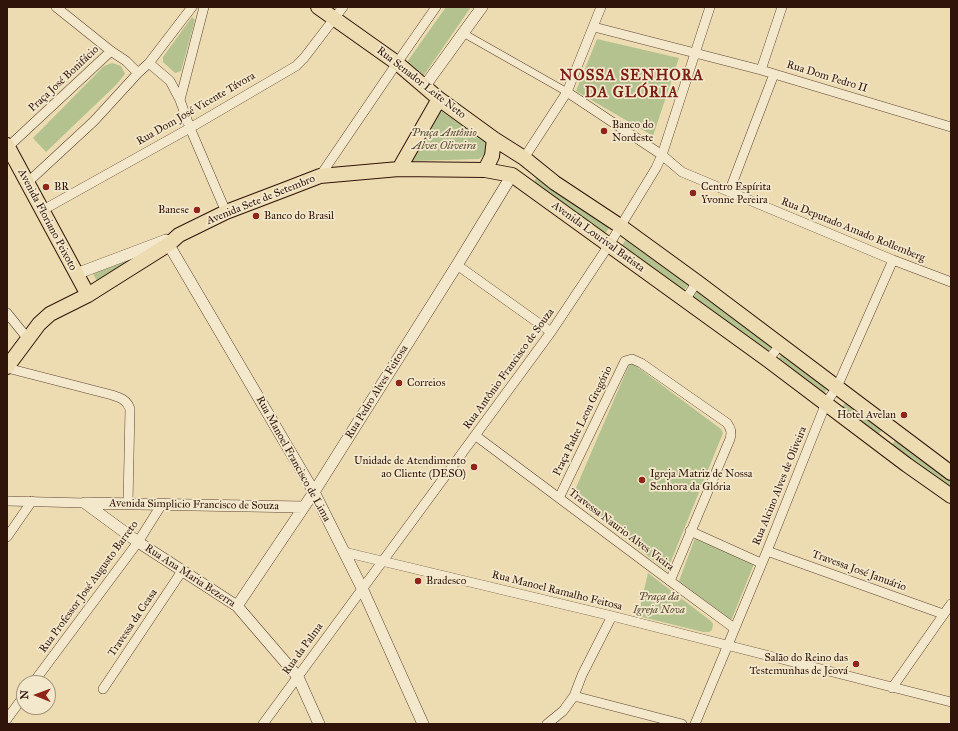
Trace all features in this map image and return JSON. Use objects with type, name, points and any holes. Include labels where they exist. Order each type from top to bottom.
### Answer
[{"type":"main road","name":"Rua Senador Leite Neto","points":[[318,7],[339,13],[438,99],[494,139],[524,158]]},
{"type":"main road","points":[[399,169],[438,99]]},
{"type":"main road","points":[[485,170],[492,156],[494,139]]},
{"type":"main road","name":"Avenida Floriano Peixoto","points":[[8,146],[88,295]]},
{"type":"main road","name":"Avenida Lourival Batista","points":[[524,158],[554,183],[620,226],[697,282],[951,473]]},
{"type":"main road","name":"Avenida Sete de Setembro","points":[[7,368],[39,324],[50,314],[88,295],[172,240],[226,212],[320,176],[399,169],[485,170],[512,175]]},
{"type":"main road","name":"Avenida Lourival Batista","points":[[512,175],[768,360],[907,465],[951,496]]},
{"type":"street","points":[[56,7],[111,51]]},
{"type":"street","points":[[27,183],[94,121],[149,63],[192,7]]},
{"type":"street","points":[[180,100],[204,7]]},
{"type":"street","points":[[320,176],[436,7]]},
{"type":"street","points":[[424,87],[482,7]]},
{"type":"street","points":[[524,158],[567,92],[601,7]]},
{"type":"street","name":"Rua Antônio Francisco de Souza","points":[[362,588],[476,436],[551,332],[609,245],[656,168],[662,156],[710,7]]},
{"type":"street","points":[[761,70],[782,7]]},
{"type":"street","name":"Rua Dom José Vicente Távora","points":[[43,210],[190,128],[296,66],[339,13]]},
{"type":"street","name":"Rua Dom Pedro II","points":[[594,27],[761,70],[951,127]]},
{"type":"street","points":[[463,33],[567,92]]},
{"type":"street","name":"Praça José Bonifácio","points":[[8,146],[111,51],[126,61],[138,73]]},
{"type":"street","points":[[149,63],[170,81],[180,100],[190,128],[226,212]]},
{"type":"street","points":[[729,192],[774,74]]},
{"type":"street","name":"Rua Deputado Amado Rollemberg","points":[[567,92],[662,156],[682,172],[893,260],[951,282]]},
{"type":"street","name":"Rua Pedro Alves Feitosa","points":[[237,606],[314,492],[458,265],[512,175]]},
{"type":"street","name":"Avenida Sete de Setembro","points":[[76,274],[172,240]]},
{"type":"street","name":"Rua Manoel Francisco de Lima","points":[[172,240],[314,492],[362,588],[423,724]]},
{"type":"street","name":"Rua Alcino Alves de Oliveira","points":[[695,724],[767,551],[826,403],[837,387],[893,260]]},
{"type":"street","points":[[458,265],[551,332]]},
{"type":"street","points":[[685,300],[697,282]]},
{"type":"street","points":[[7,313],[28,339]]},
{"type":"street","points":[[768,360],[780,345]]},
{"type":"street","name":"Praça Padre Leon Gregório","points":[[559,498],[626,361],[632,359],[727,423],[732,433],[730,439],[690,531],[670,582]]},
{"type":"street","points":[[7,368],[121,398],[128,403],[130,409],[128,503]]},
{"type":"street","name":"Travessa Naurio Alves Vieira","points":[[476,436],[670,582],[734,628]]},
{"type":"street","points":[[7,501],[85,502]]},
{"type":"street","points":[[7,536],[32,501]]},
{"type":"street","name":"Avenida Simplicio Francisco de Souza","points":[[85,502],[303,507]]},
{"type":"street","name":"Rua Ana Maria Bezerra","points":[[85,502],[138,542],[237,606],[298,677],[319,724]]},
{"type":"street","name":"Rua Professor José Augusto Barreto","points":[[39,675],[138,542],[162,504]]},
{"type":"street","points":[[690,531],[761,563]]},
{"type":"street","name":"Travessa José Januário","points":[[767,551],[944,614]]},
{"type":"street","name":"Rua Manoel Ramalho Feitosa","points":[[344,552],[612,616],[951,702]]},
{"type":"street","name":"Travessa da Ceasa","points":[[103,689],[182,571]]},
{"type":"street","name":"Rua da Palma","points":[[263,724],[362,588]]},
{"type":"street","points":[[892,688],[951,604]]},
{"type":"street","points":[[547,724],[563,711],[574,696],[582,675],[612,616]]},
{"type":"street","points":[[574,696],[682,724]]},
{"type":"street","points":[[7,719],[16,707]]},
{"type":"green space","points":[[446,7],[471,7],[424,75],[407,62]]},
{"type":"green space","points":[[192,17],[195,20],[181,71],[175,73],[163,62],[163,57]]},
{"type":"green space","points":[[597,39],[679,58],[653,136],[576,91]]},
{"type":"green space","points":[[112,63],[121,66],[125,74],[117,84],[46,152],[33,138],[104,66]]},
{"type":"green space","name":"Praça Antônio Alves Oliveira","points":[[441,111],[487,143],[488,149],[484,155],[479,159],[411,161],[433,114]]},
{"type":"green space","points":[[539,174],[608,226],[609,228],[604,235],[533,183]]},
{"type":"green space","points":[[626,239],[688,285],[682,293],[621,247]]},
{"type":"green space","points":[[148,249],[98,283],[92,272]]},
{"type":"green space","points":[[698,289],[773,345],[767,353],[692,299]]},
{"type":"green space","points":[[783,352],[829,386],[823,395],[777,361]]},
{"type":"green space","points":[[632,363],[721,429],[723,433],[667,571],[572,497],[629,365]]},
{"type":"green space","points":[[846,402],[884,428],[876,437],[840,409]]},
{"type":"green space","points":[[896,439],[951,478],[951,489],[891,447]]},
{"type":"green space","points":[[695,538],[754,564],[731,621],[679,581]]},
{"type":"green space","name":"Praça da Igreja Nova","points":[[648,573],[711,621],[713,624],[712,630],[709,632],[703,632],[638,616]]},
{"type":"place","name":"Banco do Nordeste","points":[[604,131]]},
{"type":"place","name":"BR","points":[[46,187]]},
{"type":"place","name":"Centro Espírita Yvonne Pereira","points":[[693,193]]},
{"type":"place","name":"Banese","points":[[197,210]]},
{"type":"place","name":"Banco do Brasil","points":[[256,216]]},
{"type":"place","name":"Correios","points":[[399,383]]},
{"type":"place","name":"Hotel Avelan","points":[[904,415]]},
{"type":"place","name":"Unidade de Atendimento ao Cliente (DESO)","points":[[474,467]]},
{"type":"place","name":"Igreja Matriz de Nossa Senhora da Glória","points":[[642,480]]},
{"type":"place","name":"Bradesco","points":[[418,581]]},
{"type":"place","name":"Salão do Reino das Testemunhas de Jeová","points":[[856,664]]},
{"type":"district","name":"NOSSA SENHORA DA GLÓRIA","points":[[632,84]]}]
